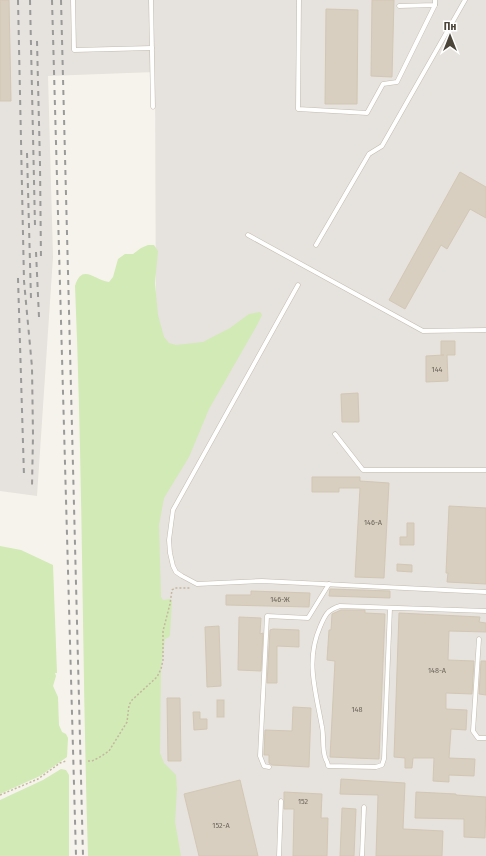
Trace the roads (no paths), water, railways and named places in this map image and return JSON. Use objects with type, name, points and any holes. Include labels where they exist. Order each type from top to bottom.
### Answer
[{"type":"lane","points":[[73,0],[74,50],[152,48]]},
{"type":"lane","points":[[150,0],[153,107]]},
{"type":"lane","points":[[299,0],[298,109],[367,113],[383,84],[397,82],[436,5],[435,0]]},
{"type":"lane","points":[[316,245],[369,154],[382,146],[465,0]]},
{"type":"lane","points":[[399,6],[436,5]]},
{"type":"lane","points":[[248,235],[423,331],[486,330]]},
{"type":"lane","points":[[298,285],[173,510],[170,553],[176,572],[198,584],[262,581],[486,592]]},
{"type":"lane","points":[[335,434],[364,470],[486,470]]},
{"type":"lane","points":[[269,767],[264,766],[260,756],[267,616],[308,618],[329,584]]},
{"type":"lane","points":[[390,608],[384,759],[382,765],[376,767],[328,766],[328,763],[324,757],[322,729],[312,676],[312,654],[315,639],[324,617],[330,609],[340,606],[486,610]]},
{"type":"lane","points":[[478,639],[474,731],[478,738],[486,738]]},
{"type":"lane","points":[[279,856],[281,801]]},
{"type":"lane","points":[[362,856],[364,807]]},
{"type":"railway","points":[[18,0],[24,281],[32,367],[32,487]]},
{"type":"railway","points":[[30,0],[35,226]]},
{"type":"railway","points":[[52,0],[76,856]]},
{"type":"railway","points":[[61,0],[83,856]]},
{"type":"railway","points":[[37,41],[41,261]]},
{"type":"railway","points":[[27,153],[31,299]]},
{"type":"railway","points":[[36,252],[39,317]]},
{"type":"railway","points":[[18,278],[24,476]]}]
